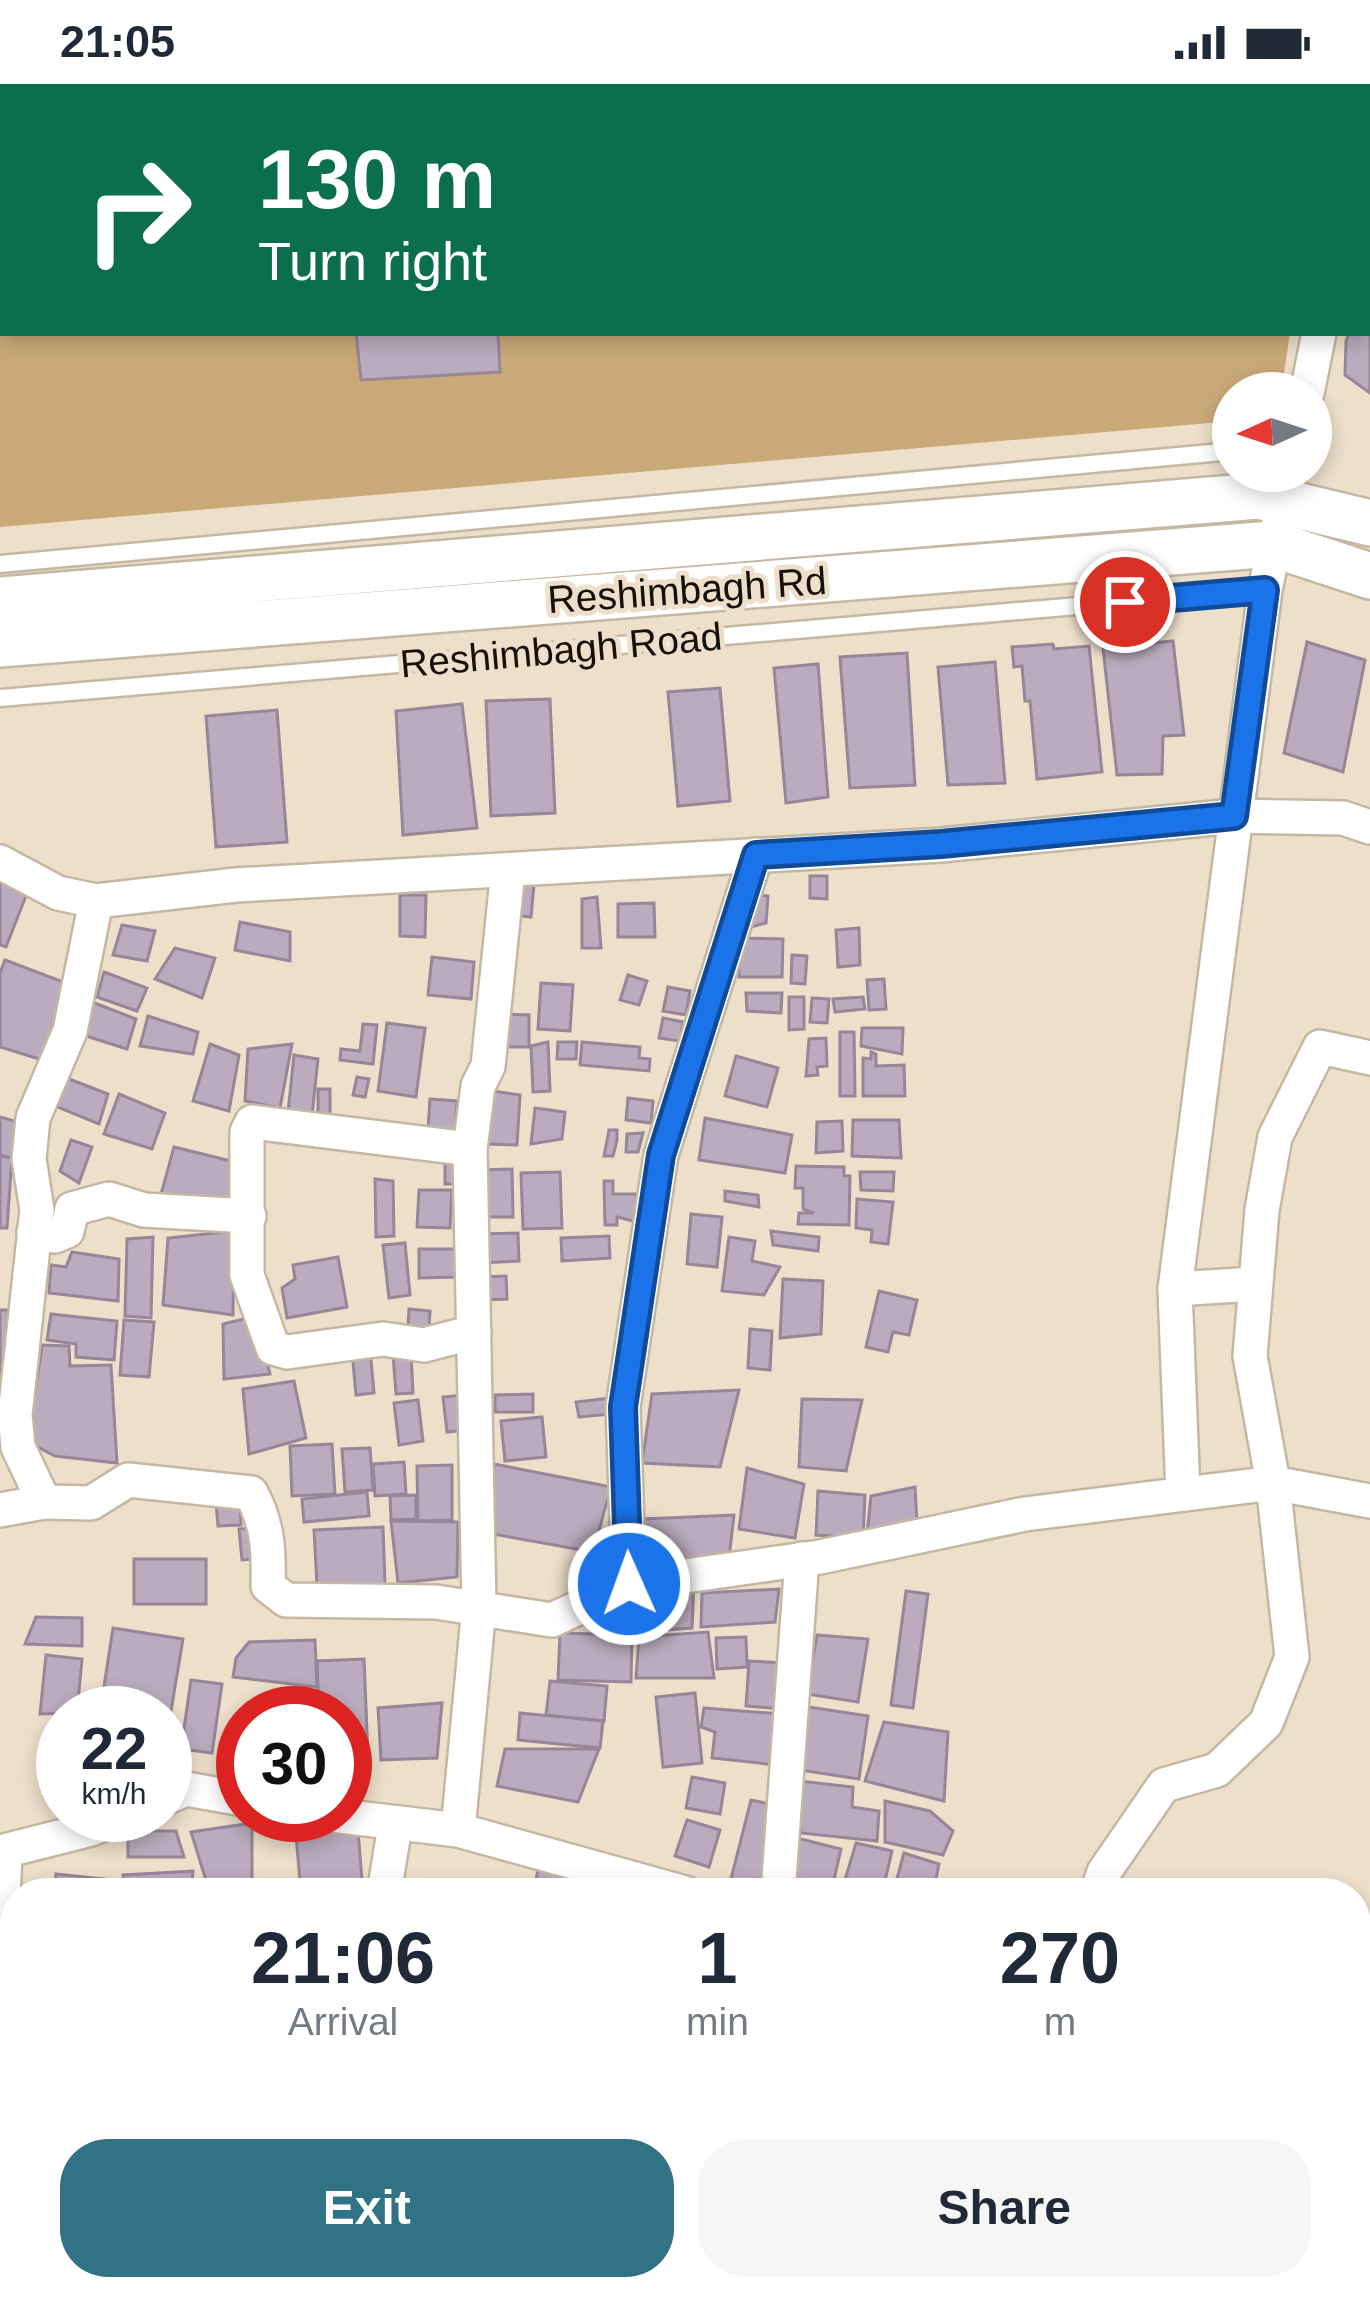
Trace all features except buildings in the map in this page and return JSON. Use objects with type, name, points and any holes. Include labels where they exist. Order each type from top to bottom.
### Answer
[{"type":"main road","points":[[0,600],[1051,511],[1223,492]]},
{"type":"main road","points":[[1302,492],[1370,523]]},
{"type":"main road","name":"Reshimbagh Rd","points":[[0,644],[1274,544],[1370,576]]},
{"type":"street","points":[[1311,372],[1318,336]]},
{"type":"street","points":[[1183,1494],[1175,1288],[1265,590],[1285,492]]},
{"type":"street","points":[[0,862],[58,893],[96,901],[236,885],[941,844],[1234,816],[1343,818],[1370,827]]},
{"type":"street","points":[[629,1584],[623,1407],[661,1155],[756,855]]},
{"type":"street","points":[[458,1830],[479,1607],[470,1149],[478,1086],[488,1066],[508,870]]},
{"type":"street","points":[[44,1502],[18,1447],[15,1415],[34,1232],[32,1118],[70,1031],[96,901]]},
{"type":"street","points":[[1102,1878],[1164,1785],[1217,1770],[1266,1724],[1292,1657],[1273,1483],[1250,1356],[1255,1284],[1275,1137],[1319,1047],[1370,1058]]},
{"type":"street","points":[[470,1149],[252,1122],[247,1132],[247,1275],[273,1348],[287,1352],[383,1339],[424,1345],[474,1332]]},
{"type":"street","points":[[34,1232],[55,1236],[67,1232],[72,1209],[109,1199],[144,1210],[249,1216]]},
{"type":"street","points":[[1175,1288],[1255,1284]]},
{"type":"street","points":[[0,1510],[44,1502],[91,1503],[128,1480],[251,1493],[269,1539],[268,1586],[286,1600],[479,1607],[552,1620],[629,1584],[802,1559],[1025,1514],[1273,1483],[1370,1501]]},
{"type":"street","points":[[779,1878],[802,1559]]},
{"type":"street","points":[[372,1822],[458,1830],[632,1878]]},
{"type":"street","points":[[386,1878],[395,1826]]},
{"type":"street","points":[[2,1851],[39,1842]]},
{"type":"street","points":[[0,2053],[0,2109]]},
{"type":"lane","points":[[0,564],[1212,453]]},
{"type":"lane","name":"Reshimbagh Road","points":[[0,698],[1265,590]]},
{"type":"shaded area","points":[[0,336],[1290,336],[1284,372],[1212,372],[1212,423],[0,527]]},
{"type":"route","points":[[629,1584],[623,1407],[661,1155],[756,855],[941,844],[1234,816],[1265,590],[1125,602]]}]
